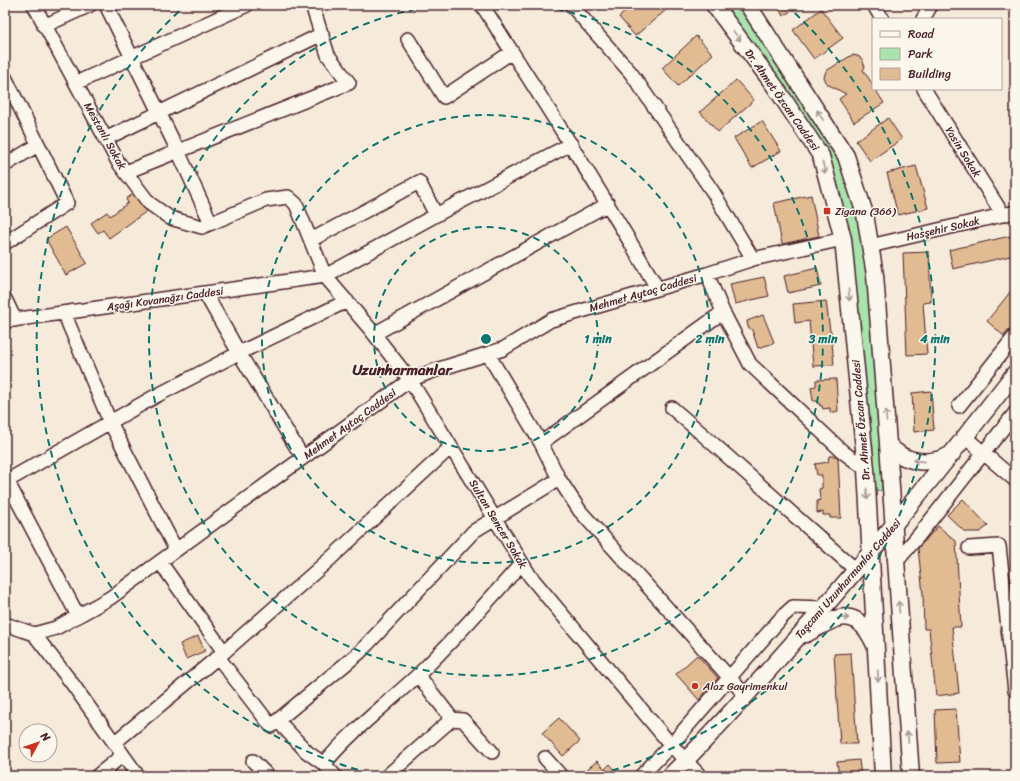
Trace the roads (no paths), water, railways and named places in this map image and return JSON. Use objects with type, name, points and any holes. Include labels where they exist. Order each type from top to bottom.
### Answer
[{"type":"main road","name":"Dr. Ahmet Özcan Caddesi","points":[[714,5],[774,84],[821,156],[843,239],[866,469],[883,776]]},
{"type":"main road","name":"Dr. Ahmet Özcan Caddesi","points":[[748,5],[846,156],[865,214],[875,275],[895,524],[896,562],[911,776]]},
{"type":"main road","name":"Taşcami Uzunharmanlar Caddesi","points":[[670,776],[686,761],[746,696],[824,608],[966,438],[1015,373]]},
{"type":"main road","points":[[888,444],[900,456],[916,461],[934,461],[953,453]]},
{"type":"main road","points":[[796,640],[833,619],[848,617],[866,628],[877,648]]},
{"type":"street","name":"Mestanlı Sokak","points":[[34,5],[118,162],[149,203],[170,218],[202,227],[266,200],[288,198],[296,204],[325,276]]},
{"type":"street","points":[[44,26],[72,9],[90,5]]},
{"type":"street","points":[[106,5],[178,151],[211,223]]},
{"type":"street","points":[[76,83],[247,5]]},
{"type":"street","points":[[571,5],[631,73],[712,192],[753,259]]},
{"type":"street","points":[[874,5],[881,18]]},
{"type":"street","points":[[924,18],[932,5]]},
{"type":"street","points":[[126,172],[349,83],[328,55],[316,6]]},
{"type":"street","points":[[485,6],[512,52],[608,204],[657,288]]},
{"type":"street","points":[[105,139],[158,112],[322,34]]},
{"type":"street","points":[[408,39],[444,97],[512,52]]},
{"type":"street","points":[[5,77],[67,203],[5,243]]},
{"type":"street","name":"Yasin Sokak","points":[[925,90],[1009,213]]},
{"type":"street","points":[[325,276],[436,215],[571,144]]},
{"type":"street","points":[[5,165],[38,145]]},
{"type":"street","points":[[311,240],[419,182],[436,215]]},
{"type":"street","points":[[374,334],[608,204]]},
{"type":"street","name":"Hasşehir Sokak","points":[[870,246],[1009,213]]},
{"type":"street","name":"Mehmet Aytaç Caddesi","points":[[34,634],[56,628],[110,598],[410,380],[433,371],[503,349],[552,320],[753,259],[843,239]]},
{"type":"street","points":[[707,274],[723,312],[750,364],[843,452],[866,469]]},
{"type":"street","name":"Sultan Sencer Sokak","points":[[325,276],[374,334],[410,380],[530,576],[671,745],[700,776]]},
{"type":"street","name":"Aşağı Kovanağzı Caddesi","points":[[10,320],[325,276]]},
{"type":"street","points":[[205,293],[303,458]]},
{"type":"street","points":[[5,299],[10,320]]},
{"type":"street","points":[[78,616],[6,480],[154,397],[239,352],[347,301]]},
{"type":"street","points":[[541,443],[723,312]]},
{"type":"street","points":[[64,313],[110,422],[176,550]]},
{"type":"street","points":[[959,406],[1015,336]]},
{"type":"street","points":[[488,354],[541,443],[559,479],[580,511],[746,696]]},
{"type":"street","points":[[672,408],[856,570]]},
{"type":"street","points":[[896,562],[1015,413]]},
{"type":"street","points":[[966,438],[1015,480]]},
{"type":"street","points":[[114,743],[221,655],[331,558],[451,447]]},
{"type":"street","points":[[160,562],[221,655],[271,726],[360,652],[474,531],[496,519],[559,479]]},
{"type":"street","points":[[969,548],[999,546],[1015,691]]},
{"type":"street","points":[[324,764],[338,747],[418,675],[452,641],[522,563]]},
{"type":"street","points":[[641,776],[730,679],[782,617],[793,607],[824,608]]},
{"type":"street","points":[[5,624],[34,634],[71,682],[138,776]]},
{"type":"street","points":[[418,675],[452,719]]},
{"type":"street","points":[[387,776],[452,719],[464,720],[492,752]]},
{"type":"street","points":[[278,721],[307,752],[324,764],[335,776]]},
{"type":"street","points":[[97,776],[123,755]]},
{"type":"street","points":[[545,758],[561,776]]},
{"type":"place","name":"Zigana (366)","points":[[827,211]]},
{"type":"place","name":"Alaz Gayrimenkul","points":[[695,686]]},
{"type":"district","name":"Uzunharmanlar","points":[[402,370]]}]
